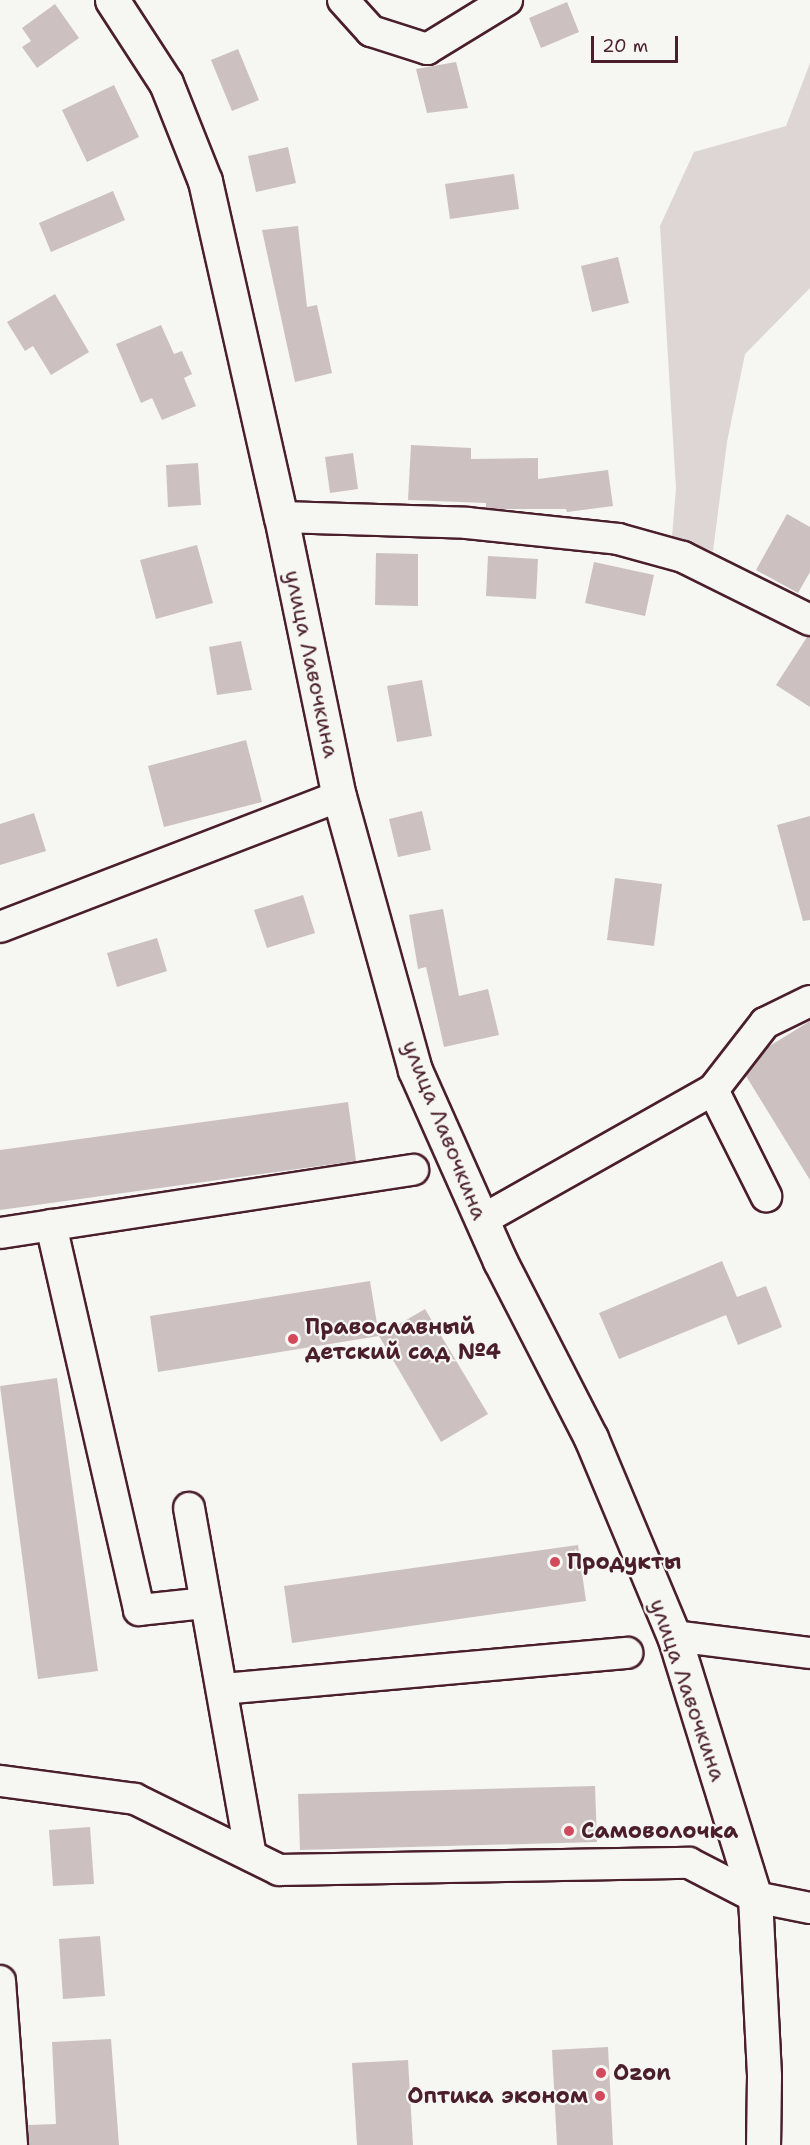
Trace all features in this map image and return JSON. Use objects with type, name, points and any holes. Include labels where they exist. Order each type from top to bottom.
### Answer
[{"type":"main road","name":"улица Лавочкина","points":[[122,2],[166,83],[205,181],[281,516],[339,796],[415,1070],[482,1220],[591,1438],[674,1636],[755,1897],[764,2076],[763,2145]]},
{"type":"street","points":[[344,0],[371,31],[427,49],[507,0]]},
{"type":"street","points":[[281,516],[467,523],[618,539],[683,557],[810,620]]},
{"type":"street","points":[[0,927],[339,796]]},
{"type":"street","points":[[482,1220],[713,1090],[765,1023],[810,1001]]},
{"type":"street","points":[[713,1090],[766,1196]]},
{"type":"street","points":[[0,1233],[413,1170]]},
{"type":"street","points":[[51,1225],[139,1610],[206,1603]]},
{"type":"street","points":[[189,1508],[252,1856]]},
{"type":"street","points":[[674,1636],[810,1653]]},
{"type":"street","points":[[222,1689],[627,1653]]},
{"type":"street","points":[[0,1781],[135,1799],[279,1870],[689,1863],[755,1897],[810,1908]]},
{"type":"street","points":[[0,1981],[2,2036],[12,2145]]},
{"type":"shaded area","points":[[810,63],[810,288],[745,354],[727,442],[713,551],[672,537],[676,488],[660,226],[694,152],[786,126]]},
{"type":"building","points":[[567,2],[579,32],[541,48],[529,18]]},
{"type":"building","points":[[55,4],[79,38],[37,68],[22,47],[31,41],[22,28]]},
{"type":"building","points":[[238,49],[259,100],[232,111],[211,60]]},
{"type":"building","points":[[456,62],[468,108],[427,113],[416,69]]},
{"type":"building","points":[[114,85],[139,137],[87,162],[62,110]]},
{"type":"building","points":[[288,147],[296,183],[256,192],[248,156]]},
{"type":"building","points":[[514,174],[519,209],[450,219],[445,184]]},
{"type":"building","points":[[113,191],[125,220],[51,252],[39,223]]},
{"type":"building","points":[[298,226],[307,307],[317,305],[332,373],[295,382],[262,230]]},
{"type":"building","points":[[618,257],[629,303],[592,312],[581,266]]},
{"type":"building","points":[[55,294],[89,352],[51,375],[33,346],[25,351],[7,322]]},
{"type":"building","points":[[161,325],[174,354],[182,351],[192,374],[184,378],[196,406],[162,420],[152,398],[141,403],[116,344]]},
{"type":"building","points":[[411,445],[471,448],[471,459],[538,458],[538,479],[608,470],[613,506],[567,512],[566,509],[496,509],[486,508],[486,503],[408,500]]},
{"type":"building","points":[[353,453],[358,489],[330,493],[325,457]]},
{"type":"building","points":[[198,463],[201,505],[168,507],[166,465]]},
{"type":"building","points":[[787,514],[810,527],[810,572],[798,593],[756,570]]},
{"type":"building","points":[[197,545],[213,603],[156,619],[140,560]]},
{"type":"building","points":[[376,553],[418,554],[418,606],[375,605]]},
{"type":"building","points":[[488,556],[538,559],[536,599],[486,596]]},
{"type":"building","points":[[594,562],[654,575],[645,616],[585,603]]},
{"type":"building","points":[[807,637],[810,637],[810,707],[776,685]]},
{"type":"building","points":[[241,641],[252,690],[217,695],[209,647]]},
{"type":"building","points":[[422,680],[432,736],[397,742],[387,686]]},
{"type":"building","points":[[246,740],[262,802],[164,827],[148,766]]},
{"type":"building","points":[[422,811],[431,850],[398,857],[389,819]]},
{"type":"building","points":[[34,813],[46,851],[0,865],[0,824]]},
{"type":"building","points":[[810,816],[810,920],[803,921],[777,825]]},
{"type":"building","points":[[615,878],[662,884],[654,946],[607,940]]},
{"type":"building","points":[[303,895],[315,933],[267,948],[254,910]]},
{"type":"building","points":[[443,909],[459,996],[488,989],[499,1035],[444,1047],[426,967],[418,969],[409,915]]},
{"type":"building","points":[[157,938],[167,971],[117,987],[107,953]]},
{"type":"building","points":[[810,1021],[810,1180],[746,1076],[768,1047]]},
{"type":"building","points":[[348,1102],[356,1161],[0,1210],[0,1150]]},
{"type":"building","points":[[722,1261],[737,1297],[766,1286],[782,1327],[738,1345],[726,1315],[619,1359],[599,1313]]},
{"type":"building","points":[[370,1281],[379,1336],[158,1372],[150,1316]]},
{"type":"building","points":[[425,1309],[488,1414],[441,1442],[379,1336]]},
{"type":"building","points":[[57,1378],[98,1671],[38,1679],[0,1386]]},
{"type":"building","points":[[578,1545],[586,1601],[292,1643],[284,1586]]},
{"type":"building","points":[[595,1786],[597,1842],[300,1850],[298,1794]]},
{"type":"building","points":[[90,1827],[94,1884],[53,1886],[49,1830]]},
{"type":"building","points":[[100,1936],[105,1996],[63,1999],[59,1939]]},
{"type":"building","points":[[111,2039],[119,2145],[29,2145],[28,2125],[56,2124],[52,2042]]},
{"type":"building","points":[[608,2047],[613,2145],[557,2145],[552,2050]]},
{"type":"building","points":[[408,2060],[413,2145],[357,2145],[352,2063]]},
{"type":"place","name":"Православный детский сад №4","points":[[293,1339]]},
{"type":"place","name":"Продукты","points":[[555,1562]]},
{"type":"place","name":"Самоволочка","points":[[569,1831]]},
{"type":"place","name":"Ozon","points":[[601,2073]]},
{"type":"place","name":"Оптика эконом","points":[[600,2096]]}]
